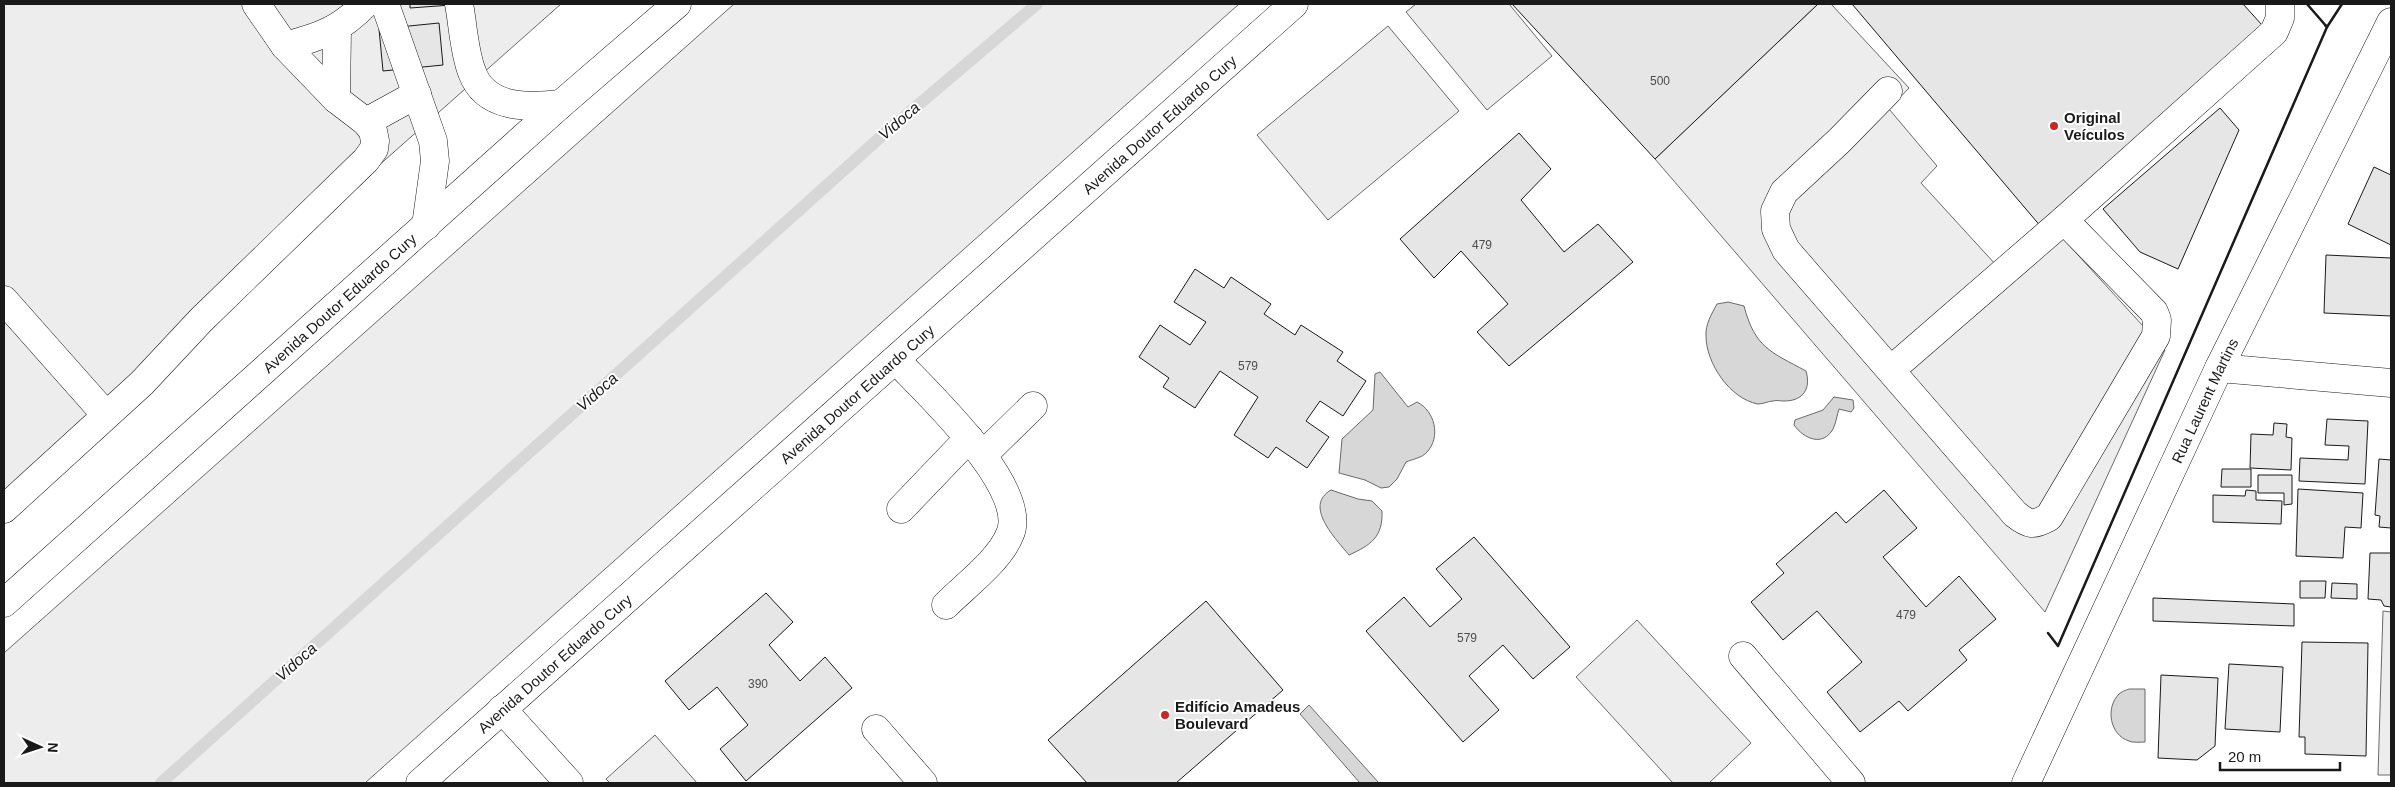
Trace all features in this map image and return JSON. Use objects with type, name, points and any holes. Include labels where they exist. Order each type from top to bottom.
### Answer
[{"type":"main road","points":[[4,510],[159,367],[201,320],[366,160],[374,149],[373,131],[366,122],[336,99],[285,46],[256,4]]},
{"type":"main road","points":[[285,46],[316,38],[337,29],[365,4]]},
{"type":"main road","points":[[385,4],[433,141],[435,161],[426,226]]},
{"type":"main road","points":[[459,4],[472,72],[480,87],[488,95],[501,102],[522,106],[537,107],[561,104]]},
{"type":"main road","name":"Avenida Doutor Eduardo Cury","points":[[4,603],[561,104],[677,4]]},
{"type":"main road","name":"Avenida Doutor Eduardo Cury","points":[[420,783],[1294,4]]},
{"type":"main road","points":[[1892,369],[2064,220],[2274,32],[2280,18],[2280,4]]},
{"type":"main road","name":"Rua Laurent Martins","points":[[2026,783],[2219,368],[2391,22]]},
{"type":"main road","points":[[336,99],[337,29]]},
{"type":"main road","points":[[1888,91],[1839,141],[1784,192],[1775,210],[1776,229],[1786,250],[1892,369],[2015,514],[2026,522],[2038,524],[2049,518],[2135,374],[2158,329],[2154,312],[2064,220]]},
{"type":"main road","points":[[366,122],[417,94]]},
{"type":"main road","points":[[4,300],[106,415]]},
{"type":"main road","points":[[896,360],[976,447],[1005,492],[1012,514],[1011,533],[1001,551],[946,605]]},
{"type":"main road","points":[[2219,368],[2391,384]]},
{"type":"main road","points":[[900,509],[976,447],[1033,406]]},
{"type":"main road","points":[[1742,656],[1851,783]]},
{"type":"main road","points":[[502,709],[569,783]]},
{"type":"main road","points":[[876,729],[924,783]]},
{"type":"shaded area","points":[[4,4],[561,4],[368,175],[4,522]]},
{"type":"shaded area","points":[[734,4],[1239,4],[365,783],[4,783],[4,653]]},
{"type":"shaded area","points":[[1416,4],[1509,4],[1552,56],[1487,110],[1406,12]]},
{"type":"shaded area","points":[[1818,4],[1831,4],[1909,88],[1889,109],[1937,166],[1921,183],[2007,277],[2056,231],[2165,350],[2045,612],[1655,159]]},
{"type":"shaded area","points":[[1388,26],[1459,111],[1328,220],[1257,135]]},
{"type":"shaded area","points":[[1728,302],[1744,306],[1753,331],[1766,347],[1783,359],[1806,371],[1807,388],[1797,399],[1758,404],[1738,395],[1721,378],[1710,357],[1706,332],[1709,319],[1717,304]]},
{"type":"shaded area","points":[[1380,372],[1408,407],[1417,402],[1423,406],[1432,418],[1435,432],[1434,439],[1427,452],[1420,457],[1406,462],[1397,479],[1389,487],[1381,488],[1365,480],[1339,473],[1342,439],[1373,410],[1375,374]]},
{"type":"shaded area","points":[[1834,397],[1853,400],[1854,408],[1851,412],[1839,409],[1835,424],[1829,435],[1824,438],[1814,439],[1798,430],[1794,425],[1795,420],[1823,410]]},
{"type":"shaded area","points":[[1331,490],[1358,499],[1372,501],[1382,511],[1382,520],[1378,534],[1364,548],[1349,555],[1330,532],[1321,513],[1320,505],[1323,497]]},
{"type":"shaded area","points":[[2383,611],[2391,612],[2391,775],[2378,775]]},
{"type":"shaded area","points":[[1637,620],[1751,743],[1709,783],[1673,783],[1576,677]]},
{"type":"shaded area","points":[[2129,689],[2145,689],[2145,742],[2129,741],[2117,733],[2114,727],[2111,713],[2112,706],[2120,693]]},
{"type":"shaded area","points":[[1309,705],[1379,783],[1360,783],[1300,714]]},
{"type":"shaded area","points":[[655,735],[697,783],[610,783],[606,779]]},
{"type":"building","points":[[410,4],[465,4],[410,8]]},
{"type":"building","points":[[1512,4],[1818,4],[1655,159]]},
{"type":"building","name":"Original Veículos","points":[[1852,4],[2243,4],[2262,25],[2042,228]]},
{"type":"building","points":[[439,23],[443,65],[383,71],[379,29]]},
{"type":"building","points":[[2220,108],[2239,130],[2178,269],[2140,252],[2103,209]]},
{"type":"building","points":[[1519,133],[1551,169],[1521,200],[1564,252],[1598,224],[1633,262],[1509,366],[1477,332],[1508,304],[1461,251],[1434,278],[1400,239]]},
{"type":"building","points":[[2374,167],[2391,175],[2391,245],[2348,224]]},
{"type":"building","points":[[2326,255],[2391,258],[2391,316],[2324,313]]},
{"type":"building","points":[[1195,269],[1224,288],[1231,277],[1271,304],[1264,314],[1295,335],[1301,325],[1343,352],[1337,361],[1366,381],[1343,416],[1320,401],[1306,421],[1329,437],[1307,468],[1276,447],[1268,458],[1234,435],[1258,397],[1220,371],[1195,408],[1163,387],[1169,378],[1139,357],[1160,325],[1190,345],[1206,322],[1174,302]]},
{"type":"building","points":[[2327,419],[2368,421],[2365,484],[2299,481],[2300,458],[2348,460],[2349,446],[2325,445]]},
{"type":"building","points":[[2274,423],[2287,424],[2286,437],[2292,438],[2291,470],[2250,468],[2251,434],[2273,435]]},
{"type":"building","points":[[2379,459],[2391,460],[2391,528],[2379,527],[2380,516],[2375,515]]},
{"type":"building","points":[[2222,469],[2251,469],[2251,487],[2221,487]]},
{"type":"building","points":[[2258,475],[2292,475],[2292,504],[2284,505],[2284,493],[2258,493]]},
{"type":"building","points":[[2298,489],[2363,493],[2361,528],[2345,527],[2343,558],[2296,556]]},
{"type":"building","points":[[1884,490],[1917,528],[1883,557],[1926,607],[1959,576],[1996,619],[1959,650],[1967,660],[1908,711],[1899,701],[1860,732],[1827,692],[1862,662],[1817,611],[1783,640],[1751,602],[1784,573],[1776,564],[1836,512],[1846,523]]},
{"type":"building","points":[[2246,490],[2256,491],[2256,500],[2282,501],[2281,524],[2213,522],[2213,495],[2245,496]]},
{"type":"building","points":[[1474,537],[1570,647],[1533,679],[1503,645],[1469,676],[1499,710],[1463,742],[1366,631],[1404,597],[1430,627],[1462,599],[1436,569]]},
{"type":"building","points":[[2370,553],[2391,553],[2391,607],[2384,606],[2381,600],[2368,599]]},
{"type":"building","points":[[2300,581],[2326,581],[2325,598],[2300,598]]},
{"type":"building","points":[[2332,583],[2357,584],[2357,599],[2331,598]]},
{"type":"building","points":[[766,593],[793,622],[769,645],[800,681],[825,657],[852,688],[746,781],[720,749],[748,725],[717,687],[689,710],[665,681]]},
{"type":"building","points":[[2153,598],[2294,604],[2294,626],[2153,621]]},
{"type":"building","name":"Edifício Amadeus Boulevard","points":[[1206,601],[1283,690],[1176,783],[1087,783],[1048,740]]},
{"type":"building","points":[[2302,642],[2368,643],[2366,756],[2305,754],[2305,737],[2299,737]]},
{"type":"building","points":[[2229,664],[2283,667],[2280,732],[2225,729]]},
{"type":"building","points":[[2161,675],[2218,678],[2215,746],[2197,760],[2158,758]]},
{"type":"waterway","name":"Vidoca","points":[[161,783],[884,134],[1037,4]]},
{"type":"wall","points":[[2048,633],[2058,646],[2327,27],[2307,4]]},
{"type":"wall","points":[[2325,25],[2327,27],[2342,4]]},
{"type":"place","name":"Original Veículos","points":[[2054,126]]},
{"type":"place","name":"Edifício Amadeus Boulevard","points":[[1165,715]]}]
